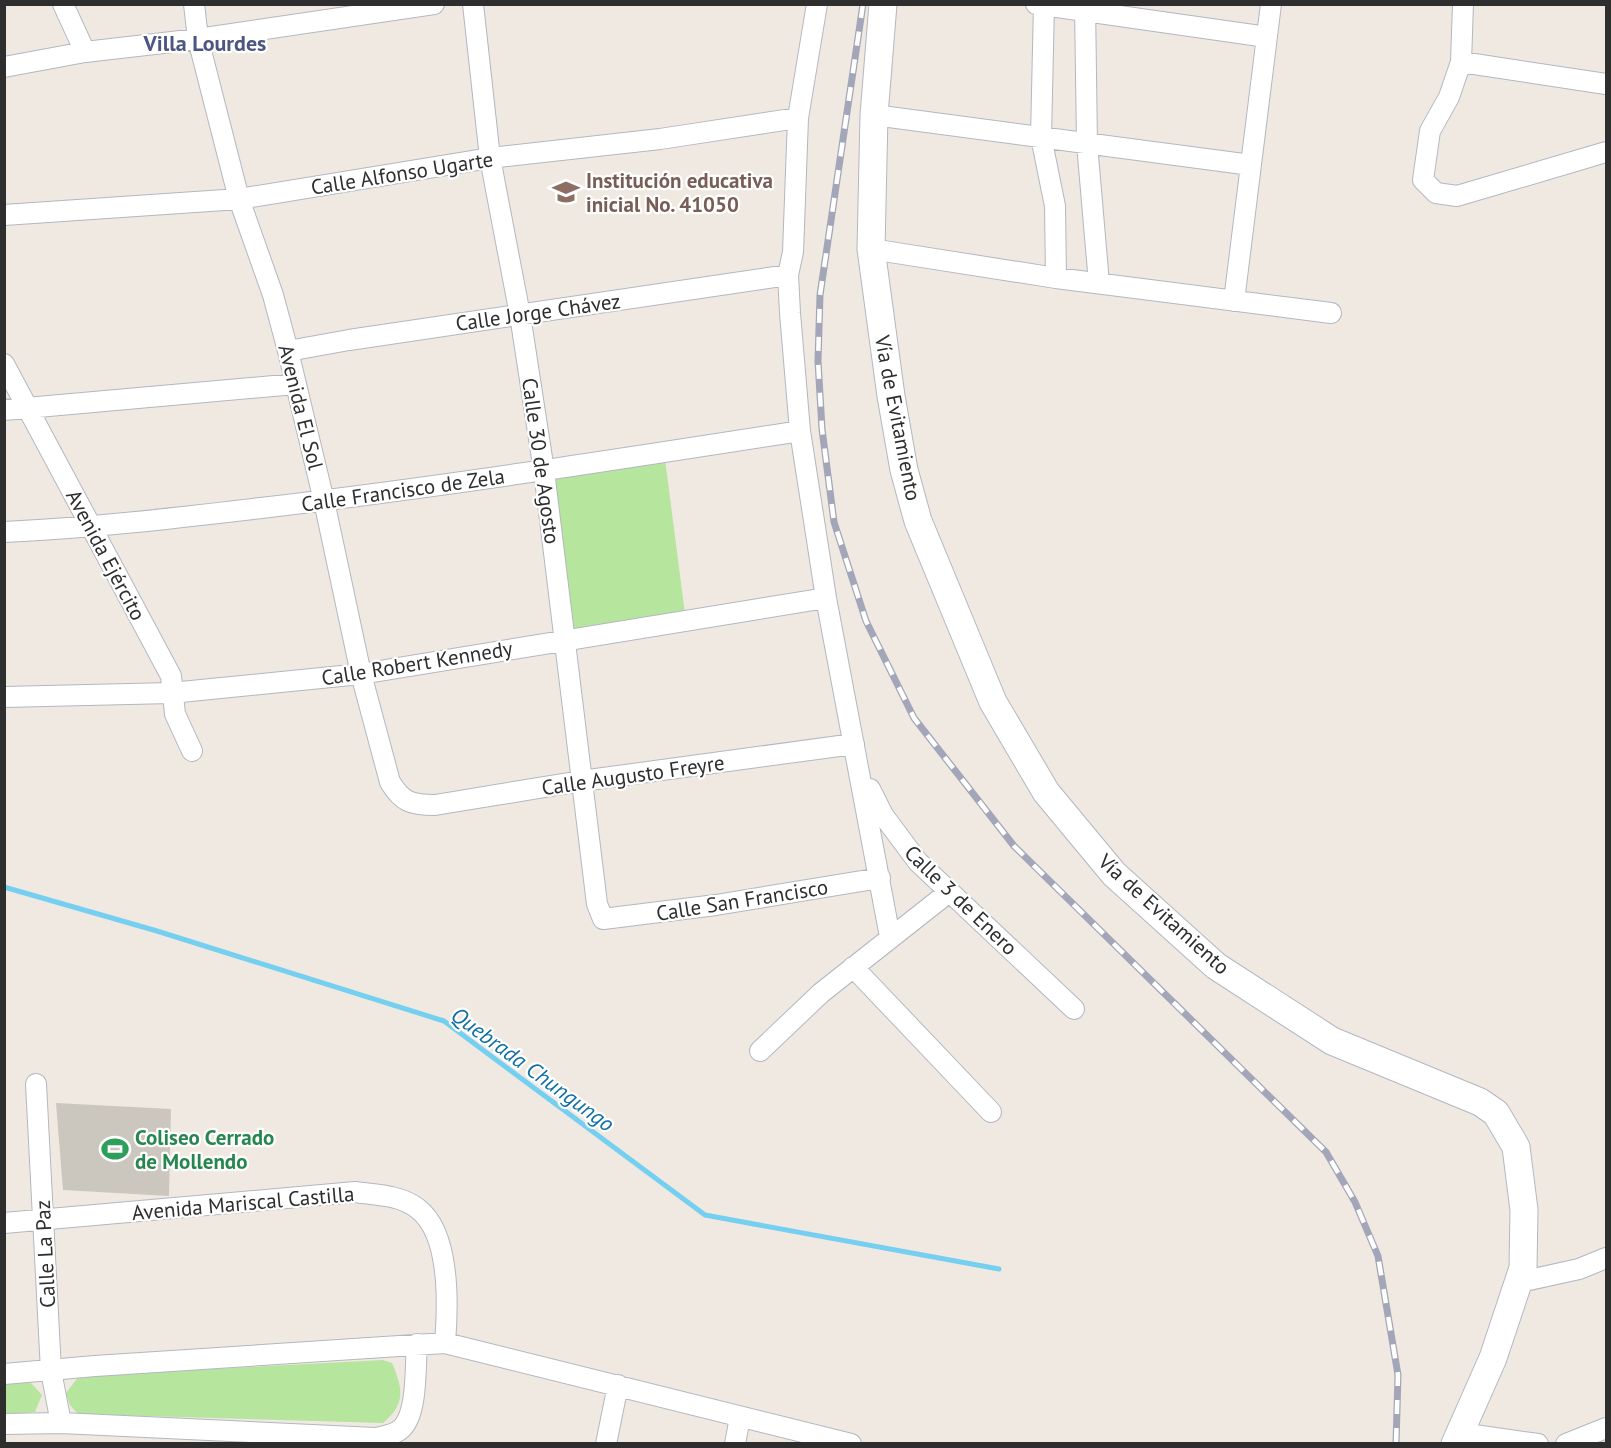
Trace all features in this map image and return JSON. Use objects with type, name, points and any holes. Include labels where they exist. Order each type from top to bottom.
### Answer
[{"type":"main road","name":"Vía de Evitamiento","points":[[884,4],[874,115],[871,249],[891,396],[904,470],[918,520],[993,702],[1046,792],[1114,873],[1215,966],[1332,1041],[1480,1102],[1496,1113],[1516,1147],[1524,1210],[1520,1282],[1493,1358],[1457,1438]]},
{"type":"street","points":[[63,4],[85,52]]},
{"type":"street","name":"Avenida El Sol","points":[[194,4],[198,39],[239,199],[273,295],[288,351],[324,501],[361,674],[390,782],[400,797],[412,805]]},
{"type":"street","points":[[4,67],[85,52],[198,39],[435,4]]},
{"type":"street","name":"Calle 30 de Agosto","points":[[473,4],[490,158],[520,315],[544,471],[597,904],[603,918]]},
{"type":"street","points":[[1234,301],[1271,4]]},
{"type":"street","points":[[1462,4],[1461,62],[1449,97],[1430,131],[1423,166],[1423,180],[1437,193],[1457,196],[1478,192],[1606,152]]},
{"type":"street","points":[[1056,278],[1055,206],[1041,136],[1041,5],[1084,7],[1267,37]]},
{"type":"street","points":[[812,7],[798,118],[793,252],[788,275],[800,431],[826,598],[890,937]]},
{"type":"street","points":[[1084,7],[1087,144],[1099,283]]},
{"type":"street","points":[[1461,62],[1606,84]]},
{"type":"street","points":[[874,115],[1251,165]]},
{"type":"street","name":"Calle Alfonso Ugarte","points":[[4,215],[239,199],[490,158],[660,139],[798,118]]},
{"type":"street","points":[[871,249],[1056,278],[1331,314]]},
{"type":"street","name":"Calle Jorge Chávez","points":[[288,351],[788,275]]},
{"type":"street","name":"Avenida Ejército","points":[[4,364],[171,676],[175,714],[192,752]]},
{"type":"street","points":[[4,410],[296,384]]},
{"type":"street","name":"Calle Francisco de Zela","points":[[4,532],[91,528],[324,501],[544,471],[800,431]]},
{"type":"street","name":"Calle Robert Kennedy","points":[[4,696],[171,693],[361,674],[826,598]]},
{"type":"street","name":"Calle Augusto Freyre","points":[[412,805],[435,805],[581,781],[854,744]]},
{"type":"street","name":"Calle 3 de Enero","points":[[854,744],[872,796],[882,815],[918,862],[1074,1009]]},
{"type":"street","name":"Calle San Francisco","points":[[603,918],[716,905],[880,878]]},
{"type":"street","points":[[760,1051],[794,1016],[949,891]]},
{"type":"street","points":[[853,967],[991,1112]]},
{"type":"street","name":"Calle La Paz","points":[[36,1084],[51,1371],[61,1423]]},
{"type":"street","name":"Avenida Mariscal Castilla","points":[[4,1223],[355,1192],[394,1197],[417,1208],[433,1227],[442,1259],[448,1307],[445,1343]]},
{"type":"street","points":[[1520,1282],[1579,1269],[1606,1258]]},
{"type":"street","points":[[4,1374],[445,1343],[851,1443]]},
{"type":"street","points":[[4,1424],[61,1423],[375,1438],[391,1435],[402,1428],[409,1417],[413,1402],[417,1344]]},
{"type":"street","points":[[606,1443],[618,1385]]},
{"type":"street","points":[[735,1443],[740,1417]]},
{"type":"street","points":[[1566,1443],[1606,1428]]},
{"type":"street","points":[[1457,1438],[1538,1443]]},
{"type":"green space","points":[[665,459],[685,614],[573,632],[551,474]]},
{"type":"green space","points":[[383,1360],[392,1363],[400,1388],[400,1396],[396,1409],[383,1423],[78,1414],[70,1405],[66,1393],[79,1376]]},
{"type":"green space","points":[[29,1381],[42,1395],[35,1412],[5,1414],[5,1383]]},
{"type":"building","name":"Coliseo Cerrado de Mollendo","points":[[56,1103],[171,1109],[169,1196],[63,1190]]},
{"type":"waterway","name":"Quebrada Chungungo","points":[[4,887],[157,931],[444,1021],[705,1215],[999,1269]]},
{"type":"railway","points":[[863,4],[820,295],[818,361],[822,429],[834,522],[866,621],[914,718],[1014,846],[1326,1152],[1355,1202],[1378,1256],[1398,1375],[1396,1444]]},
{"type":"place","name":"Institución educativa inicial No. 41050","points":[[566,192]]},
{"type":"place","name":"Coliseo Cerrado de Mollendo","points":[[115,1149]]},
{"type":"district","name":"Villa Lourdes","points":[[205,43]]}]
